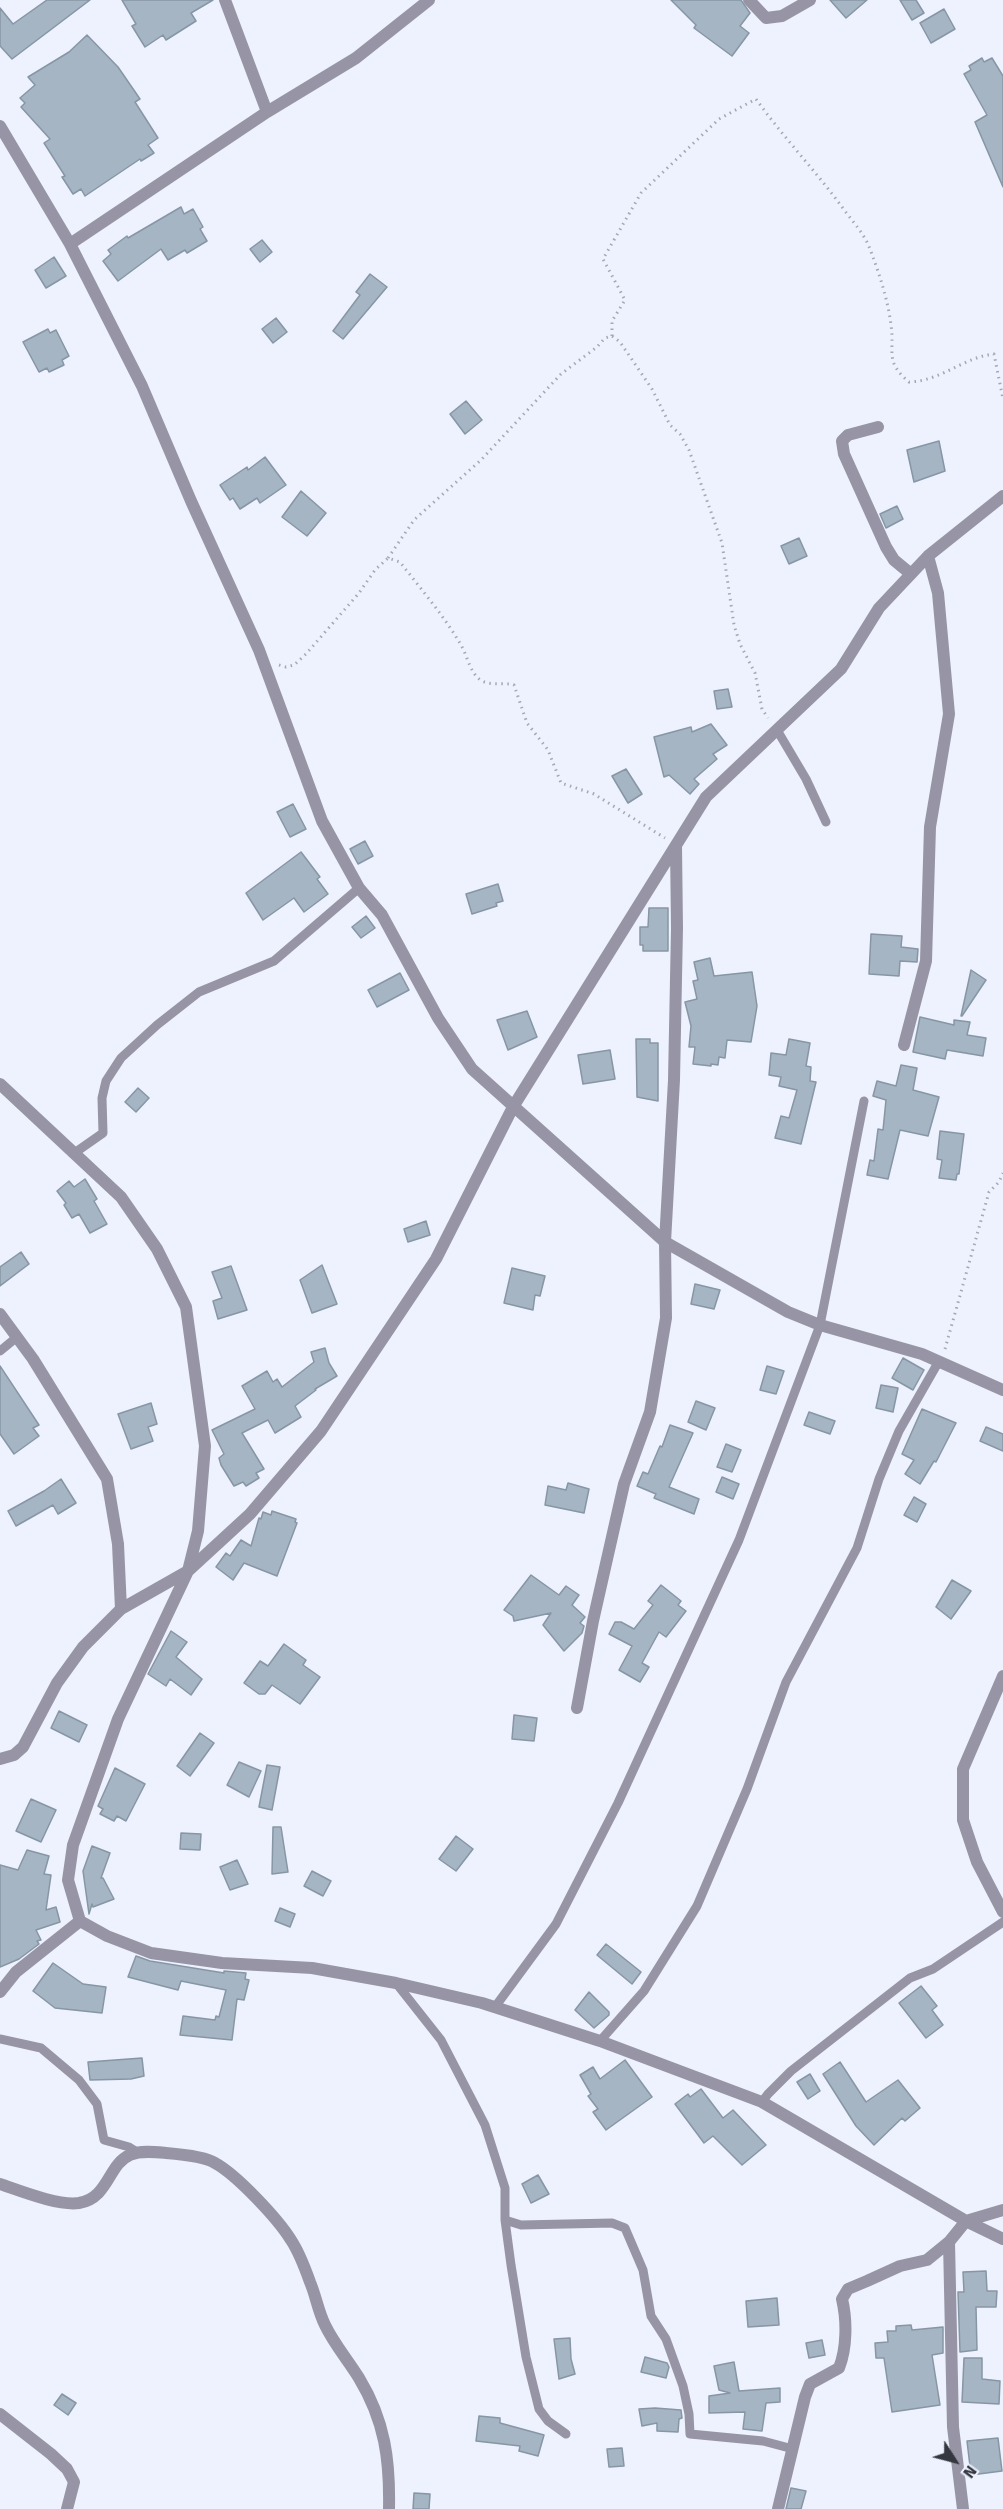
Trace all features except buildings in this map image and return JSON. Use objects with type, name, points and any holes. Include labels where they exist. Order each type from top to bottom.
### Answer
[{"type":"street","points":[[225,0],[267,112]]},
{"type":"street","points":[[70,244],[267,112],[356,58],[429,0]]},
{"type":"street","points":[[749,0],[766,18],[782,16],[810,0]]},
{"type":"street","points":[[0,126],[70,244],[142,386],[190,501],[258,651],[322,821],[359,888],[382,915],[438,1018],[472,1069],[665,1242],[788,1312],[820,1325],[922,1354],[1003,1390]]},
{"type":"street","points":[[878,427],[848,435],[842,441],[844,454],[886,547],[894,560],[911,574]]},
{"type":"street","points":[[0,1759],[14,1755],[23,1747],[57,1683],[83,1647],[122,1609],[188,1571],[250,1514],[321,1431],[436,1258],[513,1107],[706,796],[841,669],[879,608],[928,556],[1003,496]]},
{"type":"street","points":[[904,1045],[926,961],[930,827],[949,714],[938,593],[928,556]]},
{"type":"street","points":[[577,1708],[593,1621],[624,1484],[650,1412],[666,1318],[665,1242],[674,1080],[676,845]]},
{"type":"street","points":[[0,1084],[121,1197],[157,1249],[186,1307],[205,1446],[198,1530],[188,1571],[118,1719],[73,1845],[68,1880],[80,1921],[107,1936],[151,1953],[222,1963],[312,1968],[396,1983],[495,2007],[600,2041],[762,2102],[966,2221],[1003,2239]]},
{"type":"street","points":[[0,1314],[79,1430],[107,1479],[118,1544],[122,1609]]},
{"type":"street","points":[[1003,1676],[963,1768],[963,1820],[977,1862],[1003,1912]]},
{"type":"street","points":[[0,1992],[16,1972],[80,1921]]},
{"type":"street","points":[[0,2184],[61,2202],[77,2204],[91,2200],[107,2185],[117,2166],[128,2156],[137,2152],[167,2153],[214,2162],[245,2185],[291,2240],[310,2282],[323,2322],[334,2344],[359,2378],[381,2423],[390,2471],[389,2509]]},
{"type":"street","points":[[778,2509],[799,2414],[810,2384],[839,2368],[843,2357],[844,2308],[842,2299],[848,2289],[900,2266],[927,2260],[949,2242],[966,2221],[1003,2210]]},
{"type":"street","points":[[949,2242],[953,2427],[963,2509]]},
{"type":"street","points":[[0,2414],[66,2469],[74,2482],[68,2509]]},
{"type":"lane","points":[[777,730],[806,779],[826,822]]},
{"type":"lane","points":[[73,1154],[103,1133],[102,1098],[106,1081],[128,1052],[157,1025],[199,992],[274,961],[359,888]]},
{"type":"lane","points":[[495,2007],[555,1924],[618,1803],[739,1540],[820,1325],[864,1101]]},
{"type":"lane","points":[[0,1351],[16,1337]]},
{"type":"lane","points":[[600,2041],[644,1991],[697,1906],[747,1789],[786,1682],[857,1548],[879,1479],[899,1431],[939,1361]]},
{"type":"lane","points":[[762,2102],[791,2071],[910,1978],[933,1970],[1003,1922]]},
{"type":"lane","points":[[396,1983],[441,2040],[485,2125],[505,2188],[505,2220],[526,2357],[539,2409],[548,2421],[566,2434]]},
{"type":"lane","points":[[0,2039],[41,2048],[62,2064],[79,2080],[97,2104],[104,2140],[129,2147],[137,2152]]},
{"type":"lane","points":[[505,2220],[521,2225],[612,2223],[625,2228],[643,2270],[651,2316],[666,2339],[682,2386],[689,2414],[690,2434],[763,2440],[793,2449]]},
{"type":"path","points":[[612,336],[612,321],[625,300],[603,259],[641,193],[719,118],[756,99],[777,128],[821,177],[858,226],[870,247],[892,326],[890,355],[897,372],[909,382],[925,381],[981,355],[994,354],[1003,399]]},
{"type":"path","points":[[258,651],[286,667],[294,664],[306,654],[359,593],[375,570],[388,558],[414,520],[481,460],[561,374],[597,347],[605,338],[612,336]]},
{"type":"path","points":[[612,336],[620,342],[652,388],[670,425],[680,434],[689,450],[722,543],[734,625],[740,645],[755,673],[762,709],[777,730]]},
{"type":"path","points":[[388,558],[400,562],[453,632],[471,669],[481,681],[514,685],[527,723],[548,750],[561,783],[594,794],[676,845]]},
{"type":"path","points":[[939,1361],[947,1343],[989,1192],[999,1182],[1003,1173]]}]
